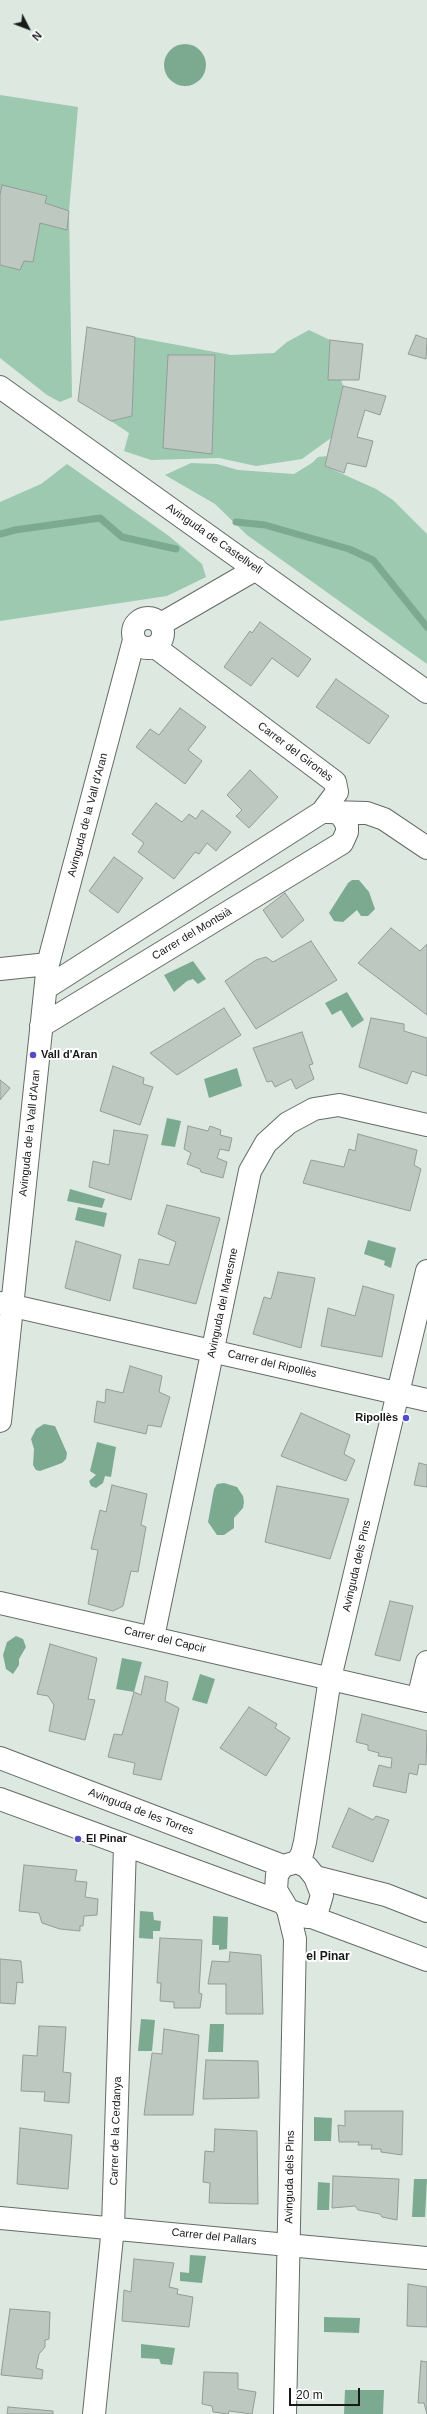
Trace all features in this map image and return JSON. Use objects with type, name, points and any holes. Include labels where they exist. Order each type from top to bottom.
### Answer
[{"type":"street","name":"Avinguda de Castellvell","points":[[0,387],[427,692]]},
{"type":"street","name":"Avinguda de la Vall d'Aran","points":[[0,1421],[6,1305],[48,964],[144,643],[133,635],[135,625],[143,618],[153,618],[161,624],[256,570]]},
{"type":"street","name":"Carrer del Gironès","points":[[144,643],[335,782],[337,792],[329,812]]},
{"type":"street","name":"Carrer del Montsià","points":[[41,1026],[342,843],[347,832],[347,826],[344,819],[329,812]]},
{"type":"street","points":[[46,988],[329,812],[367,813],[384,819],[427,848]]},
{"type":"street","points":[[0,969],[48,964]]},
{"type":"street","name":"Avinguda del Maresme","points":[[153,1637],[214,1350],[250,1171],[266,1143],[288,1123],[314,1109],[339,1105],[427,1124]]},
{"type":"street","name":"Avinguda dels Pins","points":[[290,1864],[302,1854],[305,1842],[330,1678],[427,1271]]},
{"type":"street","name":"Carrer del Ripollès","points":[[6,1305],[214,1350],[427,1400]]},
{"type":"street","name":"Carrer del Capcir","points":[[0,1603],[330,1678]]},
{"type":"street","points":[[330,1678],[423,1700],[427,1662]]},
{"type":"street","name":"Avinguda de les Torres","points":[[0,1758],[290,1864]]},
{"type":"street","points":[[0,1799],[427,1960]]},
{"type":"street","name":"Carrer de la Cerdanya","points":[[94,2414],[113,2227],[125,1846]]},
{"type":"street","points":[[290,1864],[308,1867],[315,1877],[322,1895],[321,1905],[317,1912],[296,1911],[275,1882],[290,1864]]},
{"type":"street","points":[[315,1877],[386,1895],[427,1911]]},
{"type":"street","name":"Avinguda dels Pins","points":[[285,2414],[296,1911]]},
{"type":"street","name":"Carrer del Pallars","points":[[0,2218],[113,2227],[427,2258]]},
{"type":"shaded area","points":[[181,44],[189,44],[200,50],[206,61],[206,69],[200,80],[189,86],[181,86],[170,80],[164,69],[164,61],[170,50]]},
{"type":"shaded area","points":[[0,95],[78,107],[69,211],[72,397],[60,402],[47,395],[0,358]]},
{"type":"shaded area","points":[[309,330],[330,340],[328,379],[341,380],[343,386],[331,438],[302,459],[256,466],[219,458],[151,460],[124,451],[129,433],[111,421],[132,416],[135,337],[231,355],[274,353],[287,342]]},
{"type":"shaded area","points":[[327,456],[325,466],[376,489],[393,500],[427,534],[427,664],[247,535],[215,504],[165,475],[191,463],[217,464],[238,470],[294,474],[312,463],[318,457]]},
{"type":"shaded area","points":[[67,464],[169,536],[202,564],[206,577],[167,596],[0,621],[0,502],[41,484]]},
{"type":"shaded area","points":[[352,880],[359,880],[369,892],[375,909],[368,916],[361,916],[357,910],[343,922],[334,921],[329,913],[348,883]]},
{"type":"shaded area","points":[[193,961],[206,979],[198,984],[193,979],[187,981],[174,992],[164,975]]},
{"type":"shaded area","points":[[347,992],[364,1020],[352,1028],[341,1010],[332,1015],[325,1003]]},
{"type":"shaded area","points":[[237,1068],[242,1086],[209,1098],[204,1079]]},
{"type":"shaded area","points":[[167,1118],[181,1121],[175,1147],[161,1145]]},
{"type":"shaded area","points":[[70,1189],[105,1199],[102,1208],[67,1201]]},
{"type":"shaded area","points":[[78,1207],[107,1213],[104,1227],[75,1220]]},
{"type":"shaded area","points":[[368,1240],[396,1248],[391,1268],[384,1265],[385,1261],[364,1254]]},
{"type":"shaded area","points":[[44,1424],[55,1426],[67,1453],[66,1459],[62,1463],[40,1471],[36,1470],[33,1465],[34,1449],[31,1439],[36,1429]]},
{"type":"shaded area","points":[[97,1442],[116,1447],[111,1477],[105,1476],[103,1483],[96,1488],[91,1486],[89,1481],[96,1475],[90,1471]]},
{"type":"shaded area","points":[[224,1483],[237,1487],[243,1496],[244,1502],[243,1508],[234,1518],[234,1528],[224,1535],[217,1535],[208,1522],[214,1489],[217,1484]]},
{"type":"shaded area","points":[[16,1636],[23,1639],[26,1647],[19,1659],[19,1665],[13,1674],[6,1669],[3,1655],[7,1642]]},
{"type":"shaded area","points":[[122,1658],[142,1662],[134,1692],[116,1689]]},
{"type":"shaded area","points":[[200,1674],[215,1679],[207,1704],[192,1700]]},
{"type":"shaded area","points":[[140,1911],[153,1912],[154,1920],[161,1921],[160,1931],[153,1931],[153,1939],[139,1938]]},
{"type":"shaded area","points":[[213,1916],[228,1917],[227,1949],[219,1950],[219,1945],[212,1945]]},
{"type":"shaded area","points":[[141,2019],[155,2020],[152,2051],[138,2051]]},
{"type":"shaded area","points":[[210,2024],[224,2024],[223,2052],[208,2052]]},
{"type":"shaded area","points":[[314,2117],[332,2118],[331,2141],[314,2141]]},
{"type":"shaded area","points":[[414,2179],[427,2179],[425,2217],[412,2217]]},
{"type":"shaded area","points":[[318,2182],[330,2183],[329,2210],[317,2210]]},
{"type":"shaded area","points":[[190,2255],[206,2256],[202,2283],[180,2281],[180,2272],[189,2273]]},
{"type":"shaded area","points":[[324,2317],[360,2318],[359,2333],[324,2332]]},
{"type":"shaded area","points":[[141,2344],[175,2348],[172,2365],[161,2364],[159,2359],[141,2358]]},
{"type":"shaded area","points":[[345,2390],[384,2390],[383,2414],[344,2414]]},
{"type":"building","points":[[2,185],[47,196],[45,203],[69,211],[67,230],[40,223],[33,262],[24,261],[20,270],[0,265],[0,195]]},
{"type":"building","points":[[87,327],[135,337],[132,416],[111,421],[78,401]]},
{"type":"building","points":[[416,335],[427,339],[426,359],[408,354]]},
{"type":"building","points":[[330,340],[363,344],[359,380],[328,380]]},
{"type":"building","points":[[168,355],[215,355],[212,454],[163,448]]},
{"type":"building","points":[[343,386],[386,396],[380,415],[365,410],[357,437],[373,441],[366,467],[347,463],[344,473],[325,466]]},
{"type":"building","points":[[260,622],[311,659],[298,677],[272,658],[251,686],[224,667],[250,631],[252,633]]},
{"type":"building","points":[[336,679],[389,716],[369,744],[316,707]]},
{"type":"building","points":[[180,708],[206,727],[188,750],[202,761],[185,784],[136,747],[150,729],[159,735]]},
{"type":"building","points":[[250,770],[278,797],[249,828],[236,816],[242,810],[227,795]]},
{"type":"building","points":[[156,803],[182,822],[189,814],[196,819],[202,810],[231,832],[216,851],[207,843],[199,854],[195,852],[174,879],[138,852],[144,843],[132,834]]},
{"type":"building","points":[[114,857],[143,878],[118,913],[89,891]]},
{"type":"building","points":[[285,893],[304,920],[282,938],[263,910]]},
{"type":"building","points":[[391,928],[420,951],[427,944],[427,1015],[358,963]]},
{"type":"building","points":[[311,941],[337,980],[256,1029],[225,981],[256,960],[266,957],[273,962]]},
{"type":"building","points":[[224,1008],[241,1035],[177,1075],[150,1053]]},
{"type":"building","points":[[371,1018],[404,1024],[404,1031],[427,1038],[427,1076],[412,1071],[407,1084],[359,1067]]},
{"type":"building","points":[[302,1032],[313,1064],[309,1065],[314,1079],[296,1089],[291,1079],[275,1087],[272,1081],[267,1082],[253,1048]]},
{"type":"building","points":[[113,1066],[144,1078],[143,1084],[153,1087],[140,1125],[100,1111]]},
{"type":"building","points":[[0,1080],[10,1088],[0,1100]]},
{"type":"building","points":[[188,1126],[208,1131],[210,1126],[221,1130],[220,1135],[232,1138],[229,1151],[220,1149],[217,1158],[227,1162],[223,1178],[201,1172],[200,1169],[187,1164],[191,1153],[184,1149]]},
{"type":"building","points":[[114,1130],[148,1135],[131,1200],[89,1187],[93,1161],[109,1165]]},
{"type":"building","points":[[358,1134],[417,1150],[414,1165],[421,1169],[410,1211],[303,1183],[311,1160],[344,1167],[349,1149],[355,1151]]},
{"type":"building","points":[[167,1205],[220,1218],[196,1304],[133,1288],[139,1259],[169,1265],[176,1242],[158,1234]]},
{"type":"building","points":[[76,1241],[121,1255],[110,1301],[65,1288]]},
{"type":"building","points":[[278,1272],[315,1278],[301,1348],[253,1334],[264,1297],[271,1299]]},
{"type":"building","points":[[363,1286],[394,1295],[382,1357],[321,1346],[328,1308],[355,1316]]},
{"type":"building","points":[[130,1366],[162,1376],[159,1392],[170,1397],[161,1427],[148,1425],[146,1434],[94,1422],[97,1401],[105,1403],[106,1389],[123,1393]]},
{"type":"building","points":[[301,1413],[350,1435],[344,1454],[355,1460],[346,1481],[281,1456]]},
{"type":"building","points":[[419,1463],[427,1465],[427,1487],[414,1485]]},
{"type":"building","points":[[112,1485],[147,1494],[141,1525],[146,1527],[138,1572],[131,1571],[123,1606],[113,1611],[88,1604],[98,1550],[91,1549],[100,1510],[106,1512]]},
{"type":"building","points":[[277,1486],[349,1499],[330,1559],[265,1542]]},
{"type":"building","points":[[390,1601],[413,1606],[400,1661],[375,1655]]},
{"type":"building","points":[[50,1644],[97,1658],[88,1699],[95,1700],[85,1740],[49,1731],[54,1705],[48,1696],[37,1694]]},
{"type":"building","points":[[145,1676],[168,1682],[165,1701],[179,1708],[161,1780],[133,1774],[135,1763],[108,1757],[114,1734],[122,1735],[134,1692],[141,1695]]},
{"type":"building","points":[[249,1707],[277,1724],[275,1728],[290,1738],[266,1776],[220,1748]]},
{"type":"building","points":[[362,1714],[427,1731],[426,1765],[419,1764],[417,1775],[409,1773],[406,1793],[373,1786],[379,1765],[391,1768],[392,1758],[378,1756],[379,1753],[368,1750],[368,1745],[356,1742]]},
{"type":"building","points":[[349,1808],[373,1820],[376,1816],[389,1820],[373,1862],[332,1847]]},
{"type":"building","points":[[24,1865],[77,1870],[75,1881],[87,1882],[85,1897],[98,1899],[97,1915],[84,1916],[83,1926],[80,1926],[80,1931],[60,1929],[42,1923],[39,1913],[19,1911]]},
{"type":"building","points":[[160,1938],[202,1940],[199,1993],[202,1994],[200,2008],[174,2008],[174,2002],[160,2001],[161,1983],[157,1983]]},
{"type":"building","points":[[230,1952],[261,1955],[263,2014],[226,2014],[226,1984],[208,1984],[212,1961],[229,1962]]},
{"type":"building","points":[[0,1959],[21,1961],[23,1983],[17,1982],[15,2004],[0,2003]]},
{"type":"building","points":[[39,2026],[66,2027],[63,2072],[71,2073],[69,2103],[44,2101],[45,2092],[21,2091],[23,2055],[37,2056]]},
{"type":"building","points":[[164,2029],[199,2035],[193,2115],[144,2115],[152,2053],[162,2054]]},
{"type":"building","points":[[206,2060],[258,2061],[259,2098],[203,2099]]},
{"type":"building","points":[[345,2111],[403,2111],[402,2155],[381,2152],[381,2149],[371,2149],[372,2145],[358,2145],[359,2142],[339,2142],[338,2125],[345,2126]]},
{"type":"building","points":[[20,2128],[72,2135],[68,2189],[17,2184]]},
{"type":"building","points":[[215,2129],[257,2131],[258,2204],[209,2203],[210,2183],[203,2182],[205,2151],[214,2152]]},
{"type":"building","points":[[333,2176],[399,2179],[397,2220],[382,2217],[380,2214],[358,2210],[355,2206],[332,2208]]},
{"type":"building","points":[[134,2259],[174,2263],[169,2287],[178,2289],[177,2294],[193,2297],[189,2327],[122,2321],[124,2290],[131,2292]]},
{"type":"building","points":[[408,2284],[427,2287],[427,2327],[407,2326]]},
{"type":"building","points":[[10,2309],[50,2312],[49,2339],[45,2340],[45,2347],[39,2354],[36,2368],[43,2370],[42,2379],[1,2375]]},
{"type":"building","points":[[421,2361],[427,2362],[427,2414],[424,2403],[418,2403]]},
{"type":"building","points":[[204,2372],[238,2373],[238,2389],[256,2392],[252,2414],[229,2411],[228,2414],[213,2412],[212,2406],[202,2404]]},
{"type":"building","points":[[8,2407],[53,2411],[53,2414],[7,2414]]},
{"type":"waterway","points":[[0,534],[15,530],[100,518],[122,537],[176,549]]},
{"type":"waterway","points":[[236,522],[265,525],[349,549],[373,560],[427,627]]},
{"type":"place","name":"Vall d'Aran","points":[[33,1055]]},
{"type":"place","name":"Ripollès","points":[[406,1418]]},
{"type":"place","name":"El Pinar","points":[[78,1839]]},
{"type":"district","name":"el Pinar","points":[[328,1957]]}]
